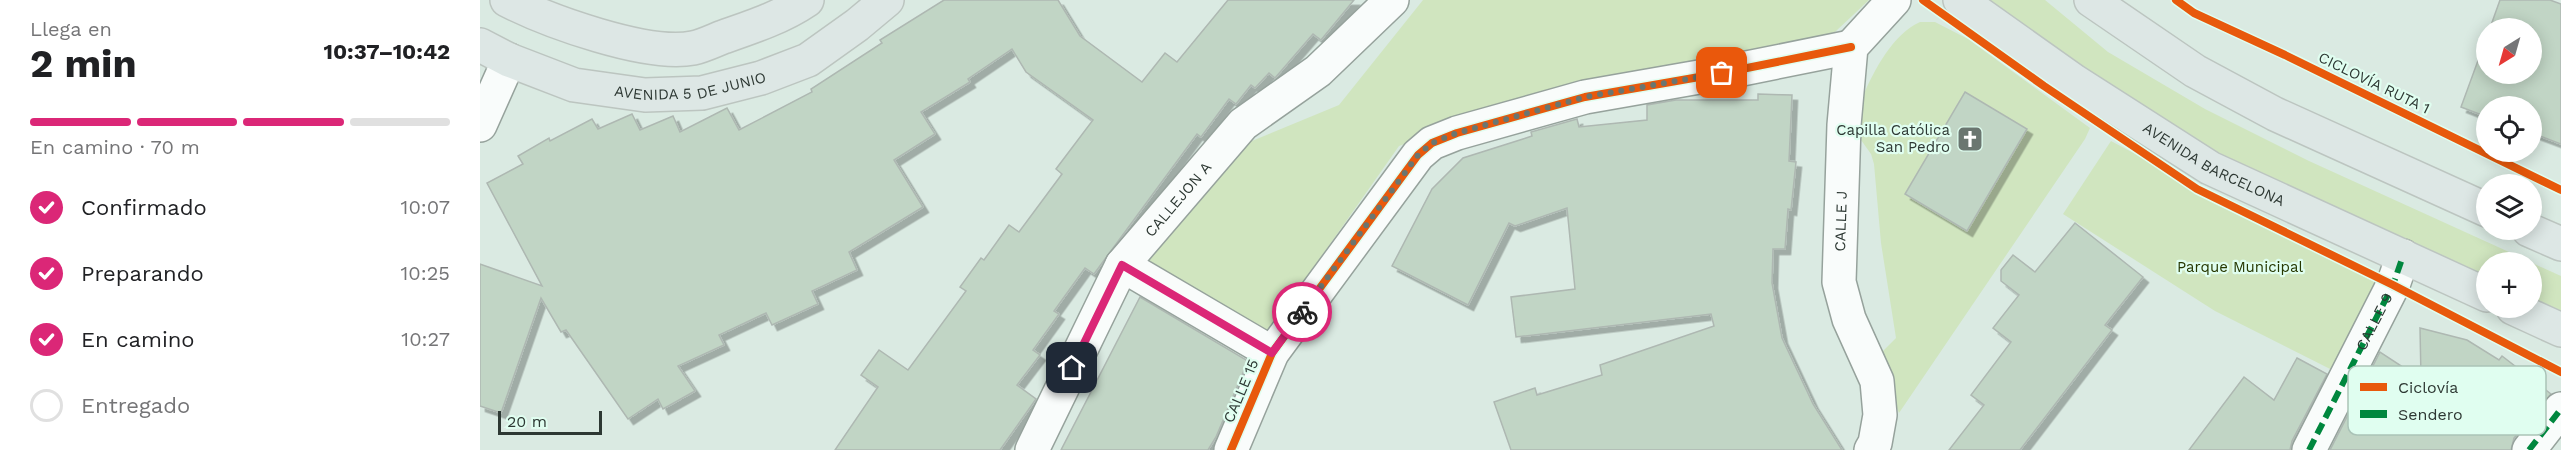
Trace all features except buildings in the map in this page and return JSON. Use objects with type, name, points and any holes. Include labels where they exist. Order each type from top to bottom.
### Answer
[{"type":"main road","points":[[507,0],[528,11],[626,44],[660,48],[692,48],[757,25],[807,0]]},
{"type":"main road","name":"AVENIDA 5 DE JUNIO","points":[[480,45],[509,60],[574,85],[645,95],[702,93],[761,78],[808,60],[887,0]]},
{"type":"main road","name":"AVENIDA BARCELONA","points":[[1960,0],[2074,81],[2210,168],[2476,290]]},
{"type":"main road","points":[[2091,0],[2195,71],[2275,114],[2476,205]]},
{"type":"main road","points":[[2542,236],[2561,244]]},
{"type":"main road","points":[[2535,318],[2561,330]]},
{"type":"street","name":"CALLEJON A","points":[[1032,450],[1122,265],[1242,124],[1318,71],[1392,0]]},
{"type":"street","points":[[1851,48],[1894,0]]},
{"type":"street","name":"CALLE 15","points":[[1231,450],[1272,353],[1418,155],[1432,143],[1457,133],[1585,97],[1851,48]]},
{"type":"street","name":"CALLE J","points":[[1851,48],[1844,124],[1839,282],[1849,319],[1877,381],[1880,415],[1875,443],[1871,450]]},
{"type":"street","points":[[480,125],[509,60]]},
{"type":"street","name":"CALLE 9","points":[[2351,366],[2393,285],[2403,256]]},
{"type":"street","points":[[1122,265],[1272,353]]},
{"type":"street","name":"CALLE 9","points":[[2308,450],[2348,372]]},
{"type":"street","points":[[2546,428],[2561,409]]},
{"type":"street","points":[[2529,450],[2541,435]]},
{"type":"green space","points":[[1423,0],[1869,0],[1835,32],[1737,59],[1579,81],[1399,146],[1264,338],[1148,262],[1247,143],[1339,105]]},
{"type":"green space","points":[[1989,0],[2045,0],[2108,52],[2205,109],[2309,161],[2476,237],[2476,240],[2483,240],[2509,252],[2476,252],[2476,280],[2253,178],[2121,104]]},
{"type":"green space","points":[[1920,22],[1935,22],[1968,39],[2090,128],[2085,139],[1899,413],[1877,357],[1896,338],[1881,243],[1874,164],[1871,154],[1856,133],[1861,100],[1879,64],[1901,35]]},
{"type":"green space","name":"Parque Municipal","points":[[2111,141],[2384,287],[2340,374],[2215,311],[2063,214]]},
{"type":"green space","points":[[2542,267],[2561,276],[2561,319],[2542,310]]},
{"type":"marked path","points":[[2352,366],[2393,285],[2403,256]]},
{"type":"marked path","points":[[2309,450],[2348,373]]},
{"type":"marked path","points":[[2546,428],[2561,409]]},
{"type":"marked path","points":[[2529,450],[2541,435]]},
{"type":"cycle path","points":[[1923,0],[2044,86],[2197,189],[2393,285],[2561,372]]},
{"type":"cycle path","name":"CICLOVÍA RUTA 1","points":[[2176,0],[2194,13],[2561,190]]},
{"type":"cycle path","points":[[1231,450],[1272,353],[1418,155],[1432,143],[1457,133],[1585,97],[1851,47]]},
{"type":"way so far","points":[[1302,312],[1418,155],[1432,143],[1457,133],[1585,97],[1722,73]]},
{"type":"place","name":"Capilla Católica San Pedro","points":[[1970,139]]},
{"type":"route","points":[[1072,368],[1122,265],[1272,353],[1302,312]]}]
